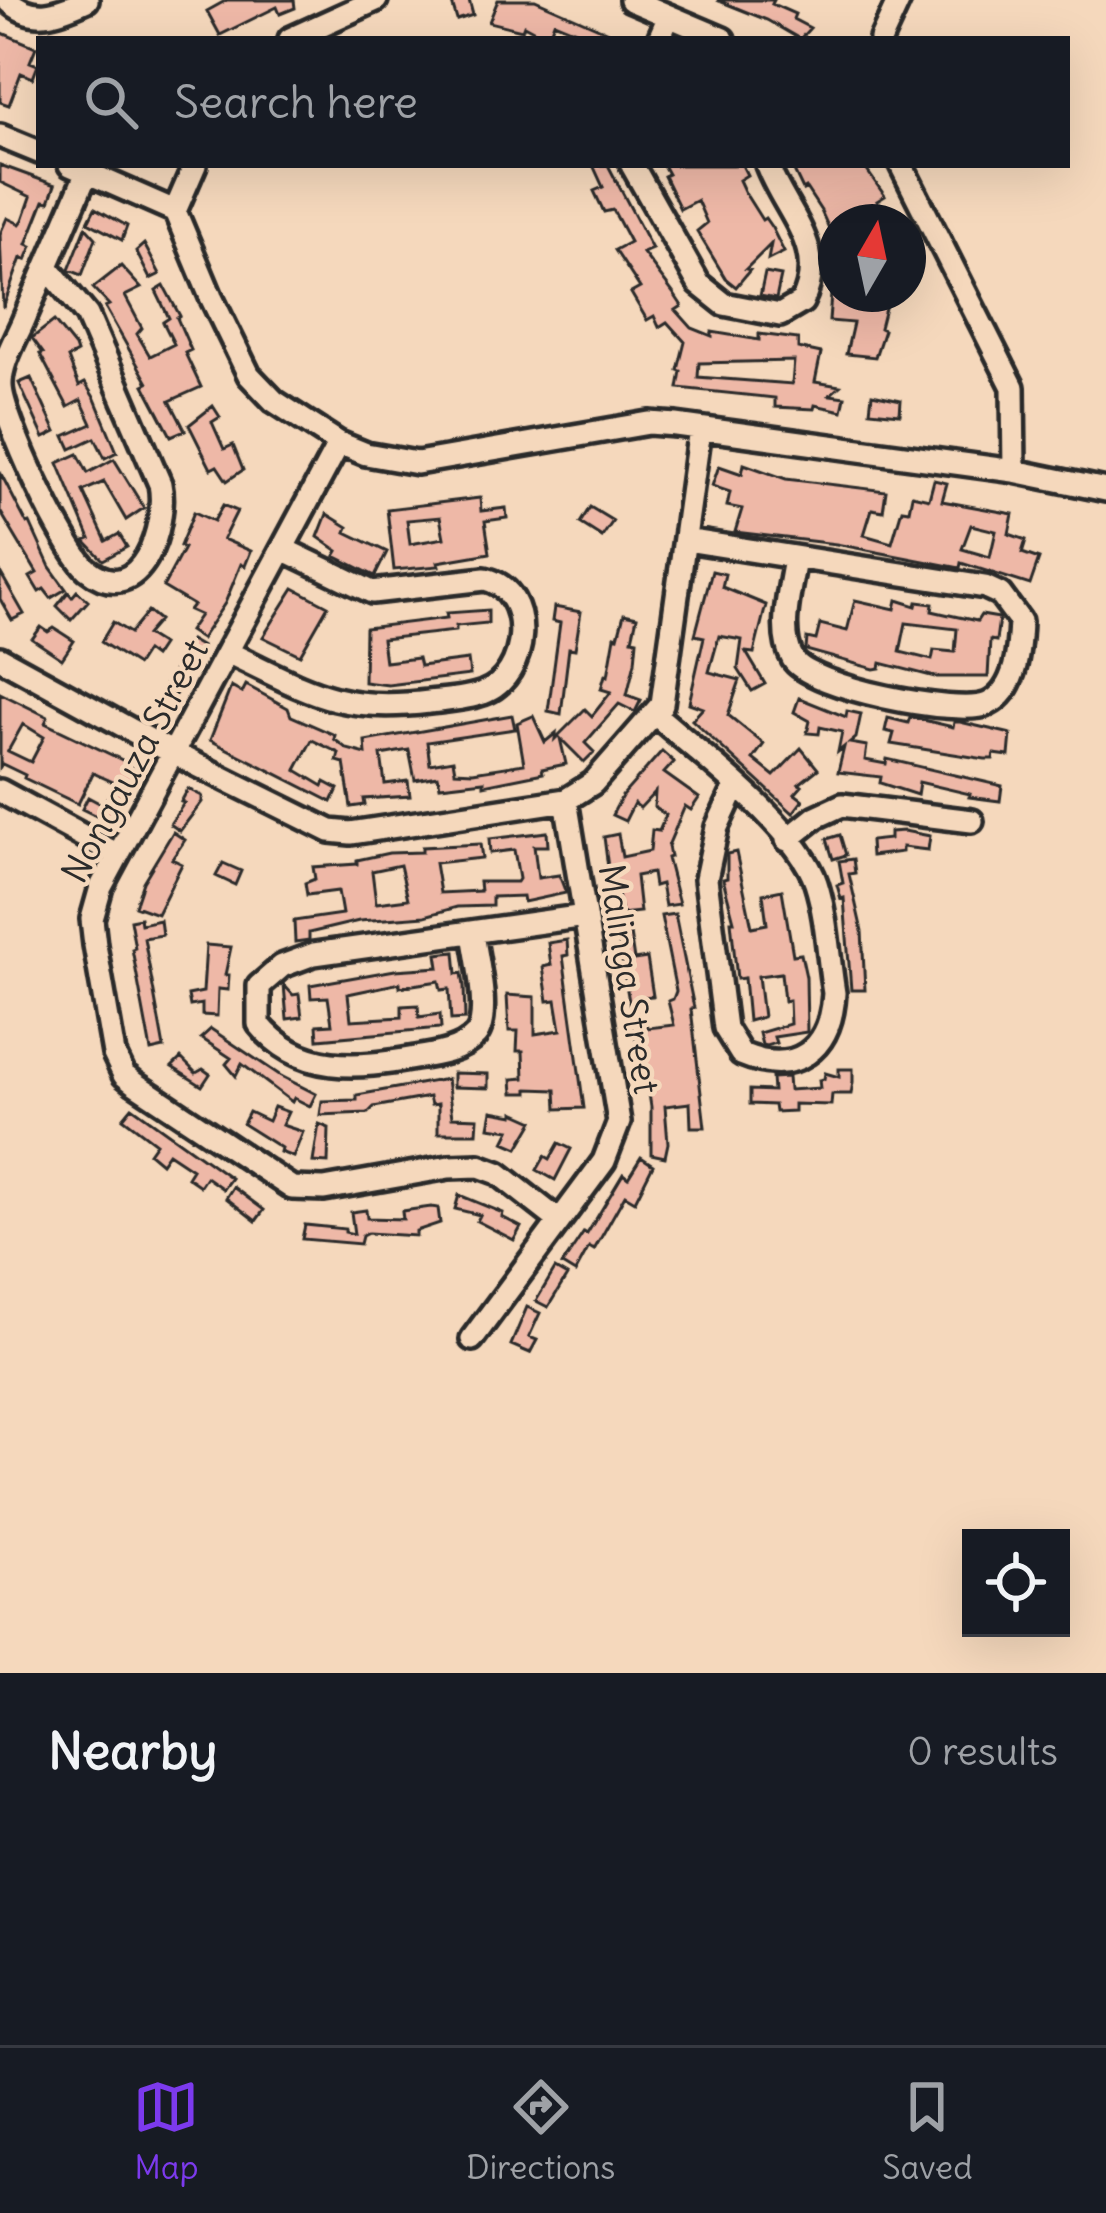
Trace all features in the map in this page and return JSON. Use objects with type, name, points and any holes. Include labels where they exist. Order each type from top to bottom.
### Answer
[{"type":"street","points":[[8,0],[20,11],[49,15],[88,0]]},
{"type":"street","points":[[297,36],[376,0]]},
{"type":"street","points":[[631,0],[716,36]]},
{"type":"street","points":[[882,36],[899,0]]},
{"type":"street","points":[[660,36],[669,16]]},
{"type":"street","points":[[0,136],[36,151]]},
{"type":"street","points":[[175,211],[194,168]]},
{"type":"street","points":[[634,168],[699,284],[724,304],[780,315],[802,302],[813,267],[807,238],[769,168]]},
{"type":"street","points":[[903,168],[1013,387],[1014,471]]},
{"type":"street","points":[[47,266],[87,315],[160,484],[164,513],[155,542],[135,573],[125,578],[98,574],[73,551],[1,392],[3,370],[47,266],[79,169],[175,211],[249,375],[274,401],[339,443],[366,454],[417,463],[649,424],[1014,471],[1106,490]]},
{"type":"street","points":[[0,658],[175,754],[330,831],[351,833],[566,800],[593,783],[656,716],[664,691],[700,429]]},
{"type":"street","name":"Nongauza Street","points":[[339,443],[100,887],[92,919],[114,1054],[124,1075],[292,1188],[324,1189],[479,1166],[497,1172],[558,1220]]},
{"type":"street","points":[[686,540],[986,587],[1000,594],[1019,621],[1016,659],[1003,691],[983,706],[952,706],[870,693],[805,671],[791,656],[786,634],[795,558]]},
{"type":"street","points":[[229,653],[323,697],[366,707],[482,694],[510,671],[521,624],[508,590],[496,582],[485,579],[372,592],[283,549]]},
{"type":"street","points":[[656,716],[736,785],[788,840],[817,885],[834,993],[828,1032],[806,1055],[770,1063],[740,1054],[730,1041],[717,974],[707,867],[717,827],[736,785]]},
{"type":"street","points":[[0,790],[118,855]]},
{"type":"street","name":"Malinga Street","points":[[472,1339],[604,1161],[619,1122],[566,800]]},
{"type":"street","points":[[788,840],[826,810],[842,805],[972,821]]},
{"type":"street","points":[[473,933],[482,1014],[476,1034],[458,1047],[364,1067],[329,1066],[305,1058],[260,1024],[259,986],[282,966],[314,954],[585,916]]},
{"type":"building","points":[[227,0],[294,0],[295,8],[280,14],[277,7],[220,35],[207,11]]},
{"type":"building","points":[[451,0],[469,0],[473,15],[457,20]]},
{"type":"building","points":[[498,0],[535,0],[617,36],[574,36],[576,31],[554,22],[549,36],[544,36],[524,25],[522,30],[489,22]]},
{"type":"building","points":[[717,0],[774,0],[772,4],[795,14],[793,19],[810,28],[803,36],[795,36]]},
{"type":"building","points":[[0,32],[36,47],[30,62],[36,70],[33,78],[21,73],[9,105],[0,102]]},
{"type":"building","points":[[0,165],[55,185],[49,202],[44,201],[27,244],[32,246],[26,260],[21,258],[3,308],[0,234],[7,218],[20,224],[31,197],[0,182]]},
{"type":"building","points":[[594,168],[610,168],[652,249],[643,253],[682,306],[676,310],[692,328],[712,336],[712,332],[759,340],[759,334],[798,339],[798,348],[821,353],[815,382],[840,386],[830,395],[845,397],[842,411],[815,405],[814,409],[775,407],[775,398],[678,388],[685,342],[667,322],[659,327],[654,316],[647,320],[631,293],[640,288],[615,250],[630,242],[613,210],[604,212],[594,191],[603,187]],"holes":[[[794,361],[792,384],[698,377],[699,363]]]},
{"type":"building","points":[[665,168],[744,168],[747,175],[739,180],[745,193],[784,252],[768,260],[771,244],[746,269],[750,270],[736,287],[726,279],[697,231],[707,223],[697,200],[680,209],[664,176],[668,174]]},
{"type":"building","points":[[792,168],[865,168],[885,196],[879,204],[818,206],[803,190]]},
{"type":"building","points":[[95,208],[127,226],[122,240],[88,222]]},
{"type":"building","points":[[86,227],[96,238],[82,275],[69,270]]},
{"type":"building","points":[[144,244],[160,274],[150,279],[136,251]]},
{"type":"building","points":[[121,266],[141,288],[125,296],[150,356],[174,344],[163,322],[169,318],[156,291],[164,286],[191,350],[185,353],[201,387],[170,401],[185,430],[171,436],[144,385],[148,383],[105,307],[109,305],[93,288]]},
{"type":"building","points":[[765,273],[781,276],[776,299],[760,296]]},
{"type":"building","points":[[830,312],[884,312],[875,357],[846,354],[853,323],[829,321]]},
{"type":"building","points":[[54,321],[75,347],[77,353],[68,358],[79,386],[85,383],[95,399],[117,452],[105,458],[95,438],[71,449],[65,436],[92,424],[81,400],[68,407],[32,338]]},
{"type":"building","points":[[31,378],[56,432],[44,438],[19,383]]},
{"type":"building","points":[[872,394],[901,400],[900,414],[870,411]]},
{"type":"building","points":[[213,406],[220,417],[212,422],[224,449],[233,445],[243,470],[227,481],[217,466],[211,469],[189,425]]},
{"type":"building","points":[[78,454],[88,473],[114,459],[144,508],[126,520],[104,482],[83,491],[106,541],[119,534],[127,547],[103,560],[85,541],[90,539],[58,463]]},
{"type":"building","points":[[744,464],[786,479],[886,491],[883,511],[872,509],[864,535],[892,543],[902,509],[909,510],[912,495],[929,499],[934,480],[947,483],[942,501],[1013,514],[1009,534],[1026,540],[1022,553],[1039,559],[1030,585],[961,563],[960,568],[836,544],[735,532],[742,509],[727,506],[730,492],[712,486],[719,466],[742,474]],"holes":[[[971,525],[996,531],[990,557],[962,549]]]},
{"type":"building","points":[[0,472],[66,589],[51,598],[44,589],[39,592],[30,577],[37,573],[0,511]]},
{"type":"building","points":[[480,498],[481,511],[506,508],[507,518],[485,521],[490,553],[438,562],[439,566],[394,570],[387,509]],"holes":[[[440,517],[444,538],[410,544],[407,520]]]},
{"type":"building","points":[[223,505],[237,511],[223,539],[251,551],[201,639],[189,631],[200,615],[189,610],[193,605],[163,587],[184,548],[180,546],[194,512],[214,521]]},
{"type":"building","points":[[590,507],[613,521],[602,537],[580,523]]},
{"type":"building","points":[[327,514],[348,527],[346,532],[387,552],[375,576],[335,556],[338,551],[318,537]]},
{"type":"building","points":[[712,571],[725,574],[722,587],[766,605],[754,653],[746,652],[765,684],[752,691],[738,669],[742,640],[719,636],[709,672],[740,680],[728,715],[764,744],[753,759],[774,776],[801,748],[818,769],[799,784],[795,794],[803,800],[793,813],[692,720],[703,708],[689,703],[704,637],[695,635]]},
{"type":"building","points":[[0,572],[24,614],[12,620],[0,599]]},
{"type":"building","points":[[294,588],[328,606],[300,655],[263,637]]},
{"type":"building","points":[[77,591],[88,601],[71,620],[57,606],[68,592],[72,597]]},
{"type":"building","points":[[855,600],[895,609],[897,600],[916,606],[917,602],[933,604],[932,611],[977,621],[981,615],[999,618],[996,641],[990,640],[988,677],[935,677],[881,663],[874,669],[806,650],[807,638],[816,640],[820,624],[847,631]],"holes":[[[906,623],[957,629],[955,652],[934,650],[932,660],[900,652]]]},
{"type":"building","points":[[554,607],[581,612],[575,649],[569,648],[561,714],[548,711],[560,623],[552,621]]},
{"type":"building","points":[[488,610],[488,623],[382,639],[385,662],[418,658],[420,666],[468,660],[470,675],[388,685],[364,682],[365,628]]},
{"type":"building","points":[[148,611],[159,620],[146,635],[162,645],[154,657],[146,651],[137,665],[101,642],[113,622],[130,633]]},
{"type":"building","points":[[624,614],[637,617],[632,639],[637,640],[635,662],[627,695],[641,700],[635,712],[619,704],[585,743],[594,752],[584,762],[560,738],[566,764],[484,785],[484,781],[440,786],[438,776],[415,780],[409,750],[381,755],[385,784],[408,781],[410,796],[364,799],[365,805],[351,807],[344,763],[337,761],[339,753],[312,740],[296,770],[338,789],[332,802],[210,740],[231,687],[242,693],[246,685],[288,708],[291,716],[335,735],[347,749],[366,754],[365,741],[512,715],[515,729],[427,742],[430,764],[453,760],[455,771],[473,772],[524,764],[517,723],[533,716],[545,742],[556,733],[555,739],[585,709],[592,716],[611,692],[601,689]]},
{"type":"building","points":[[41,627],[48,632],[54,628],[74,641],[62,659],[32,639]]},
{"type":"building","points":[[190,640],[202,647],[175,695],[164,688]]},
{"type":"building","points":[[0,693],[139,774],[114,809],[119,812],[113,824],[82,809],[88,797],[103,805],[115,783],[93,773],[78,804],[0,767]],"holes":[[[23,724],[44,737],[31,762],[8,751]]]},
{"type":"building","points":[[799,698],[846,717],[847,711],[861,714],[856,738],[850,743],[867,746],[865,760],[886,764],[887,759],[1002,786],[1000,801],[919,782],[917,795],[880,783],[881,777],[838,772],[842,732],[820,727],[819,734],[807,733],[810,721],[794,712]]},
{"type":"building","points":[[910,717],[1011,734],[1009,756],[994,754],[993,759],[985,759],[891,744],[894,733],[885,731],[888,718],[908,723]]},
{"type":"building","points":[[662,751],[674,762],[664,773],[699,798],[691,810],[685,806],[668,846],[679,904],[665,906],[661,884],[654,886],[652,873],[636,876],[640,912],[621,914],[618,893],[605,895],[603,884],[610,883],[604,837],[618,834],[622,857],[650,851],[652,830],[659,831],[666,815],[654,807],[655,792],[640,808],[634,803],[625,821],[612,815],[622,796]]},
{"type":"building","points":[[188,789],[202,796],[202,802],[180,831],[170,824]]},
{"type":"building","points":[[173,832],[185,840],[172,859],[182,864],[157,914],[135,906],[143,882]]},
{"type":"building","points":[[547,832],[548,846],[534,846],[538,878],[559,875],[566,893],[524,902],[523,896],[492,897],[492,906],[359,921],[309,933],[309,940],[295,942],[294,921],[342,914],[338,891],[307,895],[305,883],[315,879],[313,867],[357,864],[357,860],[389,853],[422,852],[422,847],[480,844],[482,858],[435,863],[440,893],[480,891],[479,882],[517,882],[514,850],[490,853],[489,839]],"holes":[[[400,865],[408,899],[376,903],[372,871]]]},
{"type":"building","points":[[890,832],[930,836],[928,850],[902,847],[902,852],[871,856],[870,841],[890,839]]},
{"type":"building","points":[[840,835],[846,855],[833,859],[827,839]]},
{"type":"building","points":[[736,852],[752,927],[767,924],[763,894],[782,890],[793,955],[801,954],[806,977],[807,1032],[774,1037],[776,1043],[766,1046],[759,1033],[790,1024],[789,1000],[784,1001],[781,973],[758,976],[763,1017],[748,1021],[723,879],[727,878],[727,854]]},
{"type":"building","points":[[853,859],[855,873],[849,874],[862,931],[865,990],[851,990],[844,898],[837,885],[843,883],[839,861]]},
{"type":"building","points":[[223,863],[241,871],[235,885],[216,876]]},
{"type":"building","points":[[675,914],[694,1008],[705,1127],[691,1127],[690,1103],[665,1106],[665,1157],[651,1154],[651,1107],[641,1040],[636,1041],[615,922],[628,920],[634,960],[647,958],[653,996],[642,997],[646,1025],[674,1025],[668,1001],[676,991],[661,916]]},
{"type":"building","points":[[140,918],[141,924],[160,920],[162,935],[144,938],[164,1048],[151,1051],[132,949],[130,920]]},
{"type":"building","points":[[567,940],[568,955],[563,956],[584,1108],[557,1109],[556,1090],[513,1093],[512,1079],[524,1078],[523,1051],[517,1051],[518,1031],[509,1031],[507,995],[535,997],[535,1034],[561,1030],[556,1000],[548,1001],[543,967],[551,965],[548,943]]},
{"type":"building","points":[[206,945],[231,947],[225,975],[229,975],[228,990],[218,989],[217,1016],[202,1015],[202,1004],[190,1006],[188,995],[203,992]]},
{"type":"building","points":[[455,952],[457,974],[462,973],[464,986],[465,1019],[451,1020],[449,989],[441,990],[439,981],[400,987],[400,983],[348,994],[351,1020],[402,1017],[402,1006],[418,1005],[419,1017],[440,1014],[441,1028],[318,1039],[317,1025],[332,1024],[328,997],[311,998],[310,985],[439,967],[437,954]]},
{"type":"building","points":[[284,985],[293,995],[299,994],[302,1017],[287,1019]]},
{"type":"building","points":[[211,1029],[316,1094],[310,1106],[294,1098],[292,1102],[242,1064],[236,1076],[226,1064],[231,1058],[201,1038]]},
{"type":"building","points":[[181,1058],[196,1073],[203,1069],[210,1074],[202,1086],[172,1067]]},
{"type":"building","points":[[839,1069],[853,1069],[851,1094],[832,1094],[831,1105],[794,1104],[794,1111],[775,1112],[774,1105],[750,1104],[750,1090],[773,1091],[772,1078],[788,1077],[789,1090],[820,1088],[825,1073],[839,1077]]},
{"type":"building","points":[[453,1073],[488,1074],[488,1088],[453,1087]]},
{"type":"building","points":[[447,1079],[452,1117],[478,1118],[477,1133],[438,1133],[438,1104],[431,1105],[429,1097],[374,1107],[368,1113],[320,1115],[322,1101],[357,1100],[357,1095]]},
{"type":"building","points":[[132,1107],[231,1178],[223,1189],[206,1177],[200,1186],[187,1177],[192,1169],[168,1153],[161,1163],[149,1153],[156,1143],[123,1118]]},
{"type":"building","points":[[274,1107],[288,1112],[282,1125],[303,1132],[293,1157],[243,1124],[249,1112],[268,1121]]},
{"type":"building","points":[[492,1111],[514,1112],[534,1121],[518,1148],[504,1142],[510,1130],[489,1127]]},
{"type":"building","points":[[319,1124],[329,1128],[328,1163],[313,1162]]},
{"type":"building","points":[[559,1143],[571,1149],[555,1180],[537,1170]]},
{"type":"building","points":[[641,1157],[653,1165],[635,1201],[625,1195],[575,1273],[562,1265],[623,1174],[628,1178]]},
{"type":"building","points":[[233,1187],[264,1210],[256,1221],[226,1198]]},
{"type":"building","points":[[459,1195],[503,1213],[502,1217],[521,1227],[514,1240],[477,1221],[480,1215],[455,1209]]},
{"type":"building","points":[[438,1208],[440,1223],[416,1231],[416,1236],[368,1233],[360,1244],[302,1239],[305,1225],[354,1234],[351,1212],[366,1210],[367,1218],[403,1219],[402,1211]]},
{"type":"building","points":[[555,1269],[567,1276],[548,1307],[536,1301]]},
{"type":"building","points":[[527,1307],[540,1313],[529,1337],[537,1340],[530,1353],[511,1345]]}]
